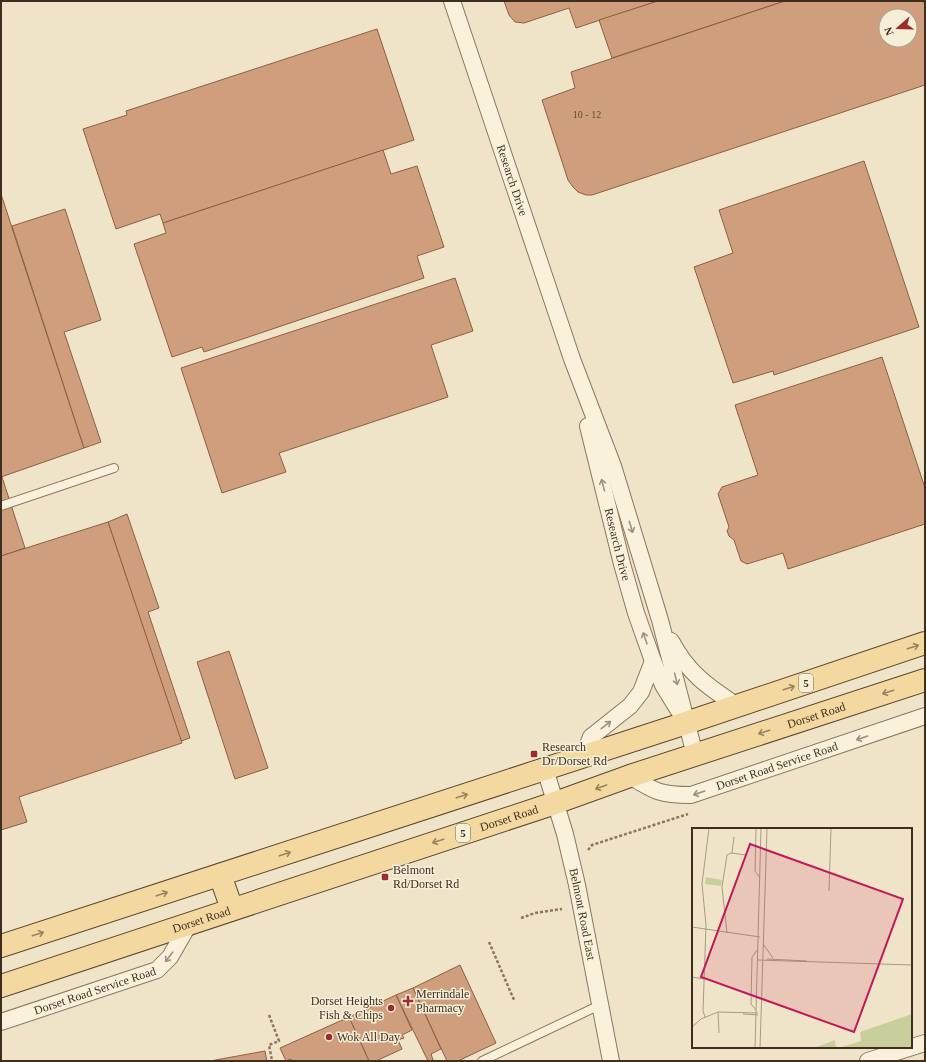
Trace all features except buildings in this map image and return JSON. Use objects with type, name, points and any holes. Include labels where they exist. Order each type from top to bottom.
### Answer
[{"type":"main road","name":"5","points":[[1,946],[686,723],[925,643]]},
{"type":"main road","name":"Dorset Road","points":[[1,986],[555,803],[630,776],[925,680]]},
{"type":"main road","points":[[220,875],[232,909]]},
{"type":"street","name":"Research Drive","points":[[452,1],[572,359],[612,466],[660,620],[695,755]]},
{"type":"street","name":"Research Drive","points":[[572,359],[622,564],[636,613],[663,685],[686,723]]},
{"type":"street","points":[[660,620],[687,666],[703,683],[737,706]]},
{"type":"street","points":[[584,755],[591,737],[630,706],[641,692],[653,661]]},
{"type":"street","name":"Dorset Road Service Road","points":[[630,776],[654,791],[671,795],[691,795],[925,716]]},
{"type":"street","name":"Belmont Road East","points":[[545,769],[565,834],[577,885],[611,1061]]},
{"type":"street","name":"Dorset Road Service Road","points":[[1,1022],[157,970],[170,957],[189,924]]},
{"type":"street","points":[[912,1046],[925,1042]]},
{"type":"street","points":[[868,1061],[907,1048]]},
{"type":"lane","points":[[1,506],[114,468]]},
{"type":"lane","points":[[482,1061],[600,1006]]},
{"type":"path","points":[[521,918],[535,913],[562,910]]},
{"type":"path","points":[[489,942],[514,1000]]},
{"type":"path","points":[[269,1015],[280,1041],[269,1045],[272,1061]]},
{"type":"place","name":"Research Dr/Dorset Rd","points":[[534,754]]},
{"type":"place","name":"Belmont Rd/Dorset Rd","points":[[385,877]]},
{"type":"place","name":"Merrindale Pharmacy","points":[[408,1001]]},
{"type":"place","name":"Dorset Heights Fish & Chips","points":[[391,1008]]},
{"type":"place","name":"Wok All Day","points":[[329,1037]]}]
